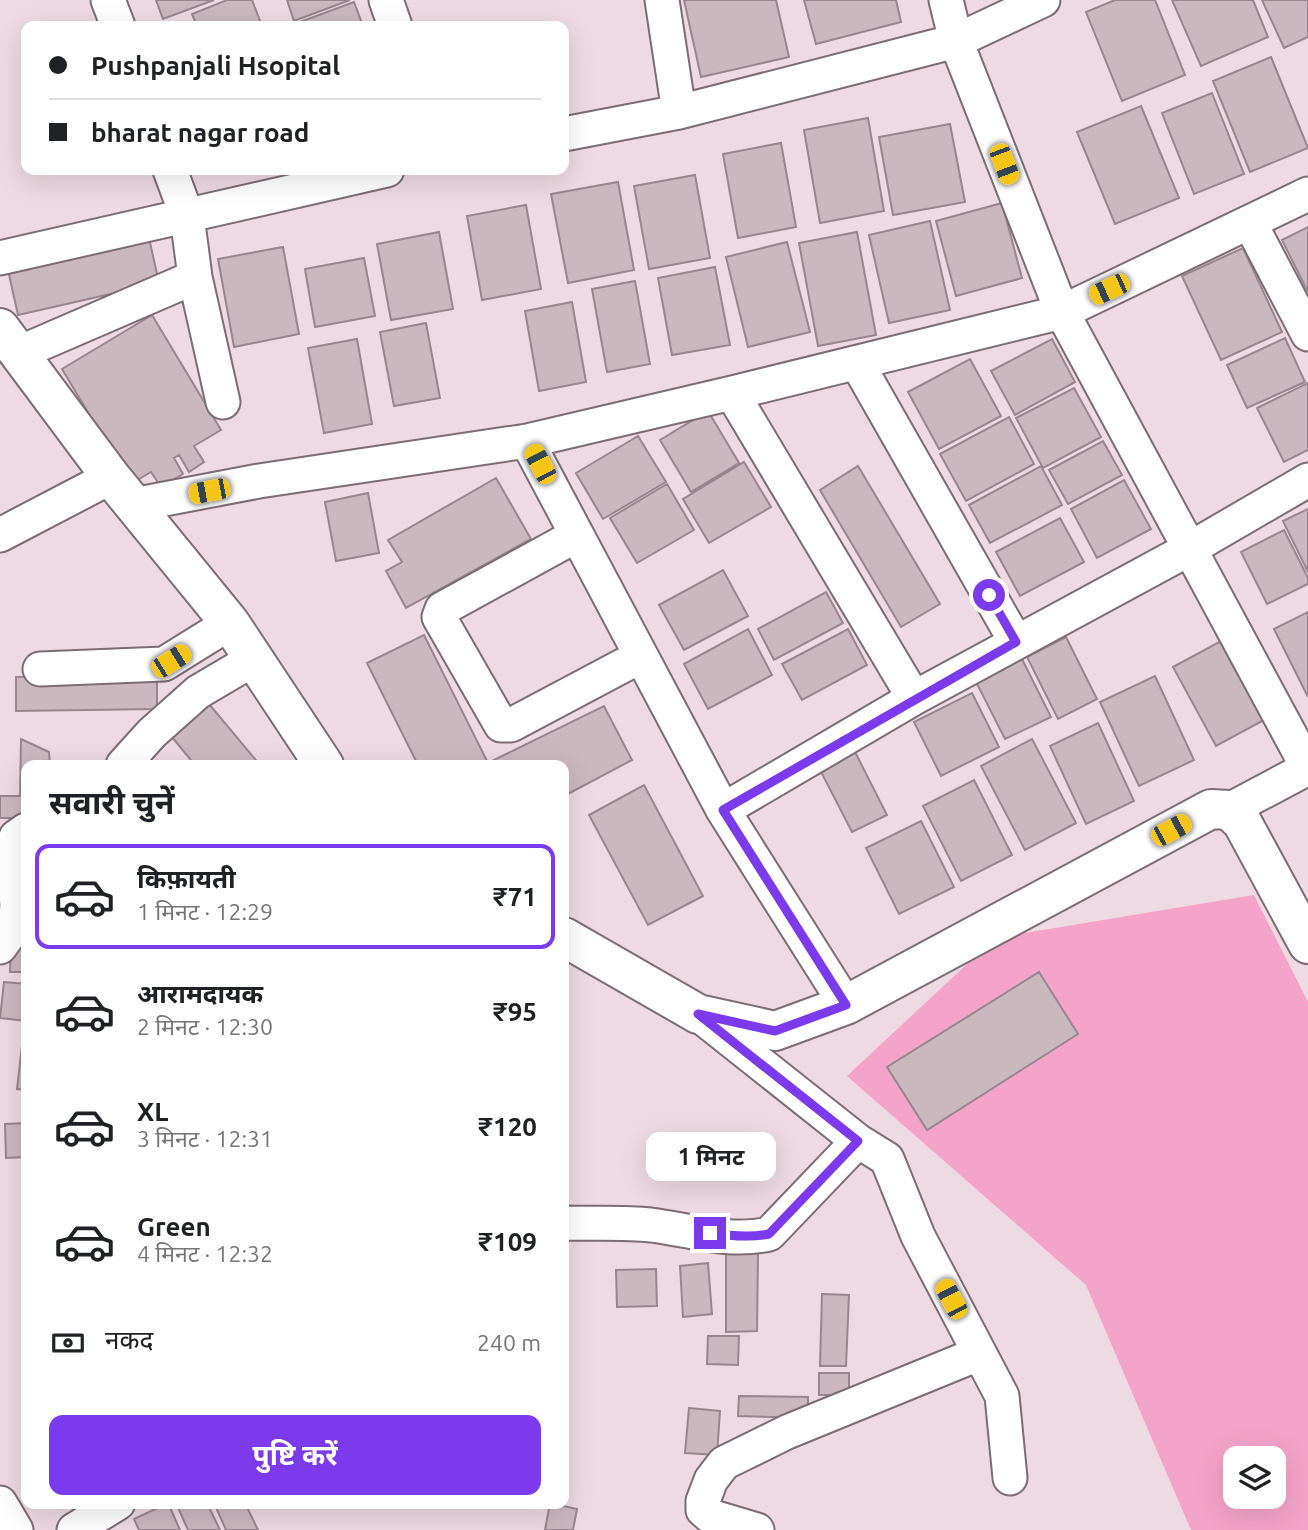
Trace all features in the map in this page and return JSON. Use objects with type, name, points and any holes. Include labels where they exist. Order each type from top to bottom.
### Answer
[{"type":"street","points":[[108,0],[116,21]]},
{"type":"street","points":[[386,0],[393,21]]},
{"type":"street","points":[[662,0],[679,112]]},
{"type":"street","points":[[698,1014],[775,1031],[846,1005],[1211,808],[1229,810],[1308,768],[1062,312],[956,41],[946,0]]},
{"type":"street","points":[[569,133],[679,112],[956,41],[1043,0]]},
{"type":"street","points":[[172,175],[187,216],[195,277],[223,402]]},
{"type":"street","points":[[0,258],[365,175]]},
{"type":"street","points":[[0,535],[122,491],[259,481],[527,441],[1062,312],[1308,194]]},
{"type":"street","points":[[1250,223],[1308,334]]},
{"type":"street","points":[[195,277],[7,341],[122,491],[230,624],[321,760]]},
{"type":"street","points":[[857,363],[1016,642]]},
{"type":"street","points":[[732,393],[914,698]]},
{"type":"street","points":[[527,441],[723,810],[846,1005]]},
{"type":"street","points":[[723,810],[914,698],[1191,548],[1308,480]]},
{"type":"street","points":[[577,535],[442,609],[439,617],[501,725],[510,725],[641,656]]},
{"type":"street","points":[[40,669],[164,664],[230,624]]},
{"type":"street","points":[[128,760],[152,733],[198,692],[254,659]]},
{"type":"street","points":[[1229,810],[1242,822],[1308,944]]},
{"type":"street","points":[[0,947],[13,929],[16,907],[13,846],[16,837],[21,834]]},
{"type":"street","points":[[569,940],[698,1014],[858,1141],[887,1158],[919,1236],[1002,1396],[1010,1478]]},
{"type":"street","points":[[569,1223],[647,1225],[732,1236],[769,1234],[858,1141]]},
{"type":"street","points":[[757,1530],[710,1516],[703,1510],[703,1501],[711,1480],[724,1463],[787,1433],[978,1354]]},
{"type":"street","points":[[0,1503],[16,1530]]},
{"type":"street","points":[[74,1530],[108,1509]]},
{"type":"shaded area","points":[[1254,895],[1308,1002],[1308,1530],[1191,1530],[1086,1285],[847,1076],[995,938]]},
{"type":"building","points":[[156,0],[214,0],[163,19]]},
{"type":"building","points":[[227,0],[252,0],[260,21],[195,21],[192,14]]},
{"type":"building","points":[[287,0],[350,0],[294,21]]},
{"type":"building","points":[[684,0],[776,0],[789,57],[701,77]]},
{"type":"building","points":[[804,0],[896,0],[901,22],[816,44]]},
{"type":"building","points":[[1115,0],[1155,0],[1185,75],[1122,101],[1086,12]]},
{"type":"building","points":[[1172,0],[1253,0],[1268,37],[1201,66]]},
{"type":"building","points":[[1262,0],[1308,0],[1308,37],[1284,48]]},
{"type":"building","points":[[354,2],[361,21],[303,21]]},
{"type":"building","points":[[1271,57],[1308,148],[1250,172],[1213,81]]},
{"type":"building","points":[[1212,93],[1244,174],[1194,194],[1162,113]]},
{"type":"building","points":[[1141,106],[1179,198],[1115,224],[1077,132]]},
{"type":"building","points":[[868,118],[884,211],[820,223],[804,130]]},
{"type":"building","points":[[950,124],[965,202],[893,215],[879,137]]},
{"type":"building","points":[[781,143],[796,227],[738,238],[723,154]]},
{"type":"building","points":[[695,175],[710,258],[649,269],[634,186]]},
{"type":"building","points":[[618,182],[634,270],[568,283],[551,194]]},
{"type":"building","points":[[1002,203],[1022,278],[956,296],[936,221]]},
{"type":"building","points":[[526,205],[541,289],[482,300],[467,216]]},
{"type":"building","points":[[930,221],[950,310],[889,323],[869,235]]},
{"type":"building","points":[[1308,227],[1308,292],[1282,240]]},
{"type":"building","points":[[439,232],[453,309],[391,320],[377,244]]},
{"type":"building","points":[[857,232],[876,335],[818,346],[799,243]]},
{"type":"building","points":[[149,238],[159,283],[18,315],[8,270]]},
{"type":"building","points":[[787,242],[810,332],[748,347],[726,257]]},
{"type":"building","points":[[283,247],[299,334],[234,347],[218,259]]},
{"type":"building","points":[[1243,248],[1282,332],[1221,360],[1182,276]]},
{"type":"building","points":[[364,258],[375,316],[315,327],[305,269]]},
{"type":"building","points":[[715,267],[730,345],[672,355],[658,278]]},
{"type":"building","points":[[635,281],[650,364],[607,372],[592,289]]},
{"type":"building","points":[[572,302],[586,382],[539,391],[525,311]]},
{"type":"building","points":[[152,315],[221,430],[194,446],[204,462],[189,472],[179,455],[174,458],[183,474],[161,487],[151,472],[131,484],[62,369]]},
{"type":"building","points":[[426,323],[440,398],[394,406],[380,332]]},
{"type":"building","points":[[1285,338],[1305,382],[1247,408],[1227,365]]},
{"type":"building","points":[[357,339],[372,424],[324,433],[308,348]]},
{"type":"building","points":[[1052,339],[1075,382],[1015,415],[991,371]]},
{"type":"building","points":[[970,359],[1001,416],[939,449],[908,392]]},
{"type":"building","points":[[1308,383],[1308,450],[1284,462],[1257,408]]},
{"type":"building","points":[[1074,388],[1101,437],[1043,468],[1016,418]]},
{"type":"building","points":[[708,411],[739,463],[691,492],[660,440]]},
{"type":"building","points":[[1009,417],[1034,464],[966,501],[940,454]]},
{"type":"building","points":[[638,436],[666,482],[603,519],[576,473]]},
{"type":"building","points":[[1103,441],[1122,475],[1068,504],[1049,470]]},
{"type":"building","points":[[744,462],[771,507],[709,543],[683,499]]},
{"type":"building","points":[[858,466],[940,604],[901,627],[820,490]]},
{"type":"building","points":[[1041,466],[1062,505],[990,543],[969,505]]},
{"type":"building","points":[[496,478],[531,539],[406,608],[386,571],[402,562],[388,540]]},
{"type":"building","points":[[1124,480],[1151,529],[1097,558],[1071,509]]},
{"type":"building","points":[[667,484],[694,530],[637,563],[610,518]]},
{"type":"building","points":[[368,493],[379,553],[336,561],[325,502]]},
{"type":"building","points":[[1308,509],[1308,572],[1283,521]]},
{"type":"building","points":[[1060,518],[1084,562],[1020,596],[996,552]]},
{"type":"building","points":[[1284,530],[1308,578],[1308,584],[1267,604],[1241,552]]},
{"type":"building","points":[[723,570],[748,616],[684,650],[659,605]]},
{"type":"building","points":[[826,592],[843,623],[774,660],[758,629]]},
{"type":"building","points":[[1308,612],[1308,697],[1274,629]]},
{"type":"building","points":[[748,629],[772,675],[708,709],[684,664]]},
{"type":"building","points":[[848,629],[867,665],[802,700],[782,664]]},
{"type":"building","points":[[424,635],[486,760],[416,760],[367,663]]},
{"type":"building","points":[[1066,637],[1097,699],[1058,719],[1027,657]]},
{"type":"building","points":[[1221,641],[1264,720],[1216,746],[1173,667]]},
{"type":"building","points":[[1021,657],[1051,717],[1005,739],[975,680]]},
{"type":"building","points":[[157,675],[157,709],[16,711],[16,677]]},
{"type":"building","points":[[1155,676],[1194,760],[1139,786],[1100,702]]},
{"type":"building","points":[[972,693],[999,747],[941,776],[914,722]]},
{"type":"building","points":[[209,704],[256,760],[191,760],[171,736]]},
{"type":"building","points":[[604,706],[632,760],[569,793],[569,760],[494,760]]},
{"type":"building","points":[[1098,723],[1134,801],[1086,824],[1050,746]]},
{"type":"building","points":[[21,739],[49,752],[50,760],[21,760],[21,818],[0,818],[0,796],[20,796]]},
{"type":"building","points":[[1032,739],[1076,823],[1025,850],[981,766]]},
{"type":"building","points":[[853,748],[887,815],[852,832],[818,766]]},
{"type":"building","points":[[974,780],[1012,855],[961,881],[923,806]]},
{"type":"building","points":[[644,785],[703,896],[648,925],[589,815]]},
{"type":"building","points":[[921,821],[954,887],[899,914],[866,848]]},
{"type":"building","points":[[11,945],[21,945],[21,972],[10,972]]},
{"type":"building","points":[[1039,972],[1078,1034],[927,1130],[887,1067]]},
{"type":"building","points":[[4,982],[21,984],[21,1020],[0,1018]]},
{"type":"building","points":[[21,1054],[21,1089],[17,1089]]},
{"type":"building","points":[[21,1123],[21,1157],[6,1158],[5,1124]]},
{"type":"building","points":[[758,1253],[757,1331],[726,1332],[726,1254]]},
{"type":"building","points":[[708,1263],[712,1314],[683,1317],[680,1266]]},
{"type":"building","points":[[656,1269],[657,1306],[617,1307],[616,1270]]},
{"type":"building","points":[[822,1294],[849,1295],[846,1366],[820,1366]]},
{"type":"building","points":[[708,1336],[739,1336],[738,1365],[707,1364]]},
{"type":"building","points":[[819,1373],[849,1373],[849,1395],[819,1395]]},
{"type":"building","points":[[739,1396],[808,1397],[808,1418],[738,1416]]},
{"type":"building","points":[[689,1408],[720,1411],[717,1455],[685,1453]]},
{"type":"building","points":[[155,1509],[171,1509],[180,1530],[139,1530],[134,1519]]},
{"type":"building","points":[[179,1509],[210,1509],[220,1530],[188,1530]]},
{"type":"building","points":[[217,1509],[248,1509],[258,1530],[226,1530]]},
{"type":"building","points":[[549,1509],[577,1509],[573,1530],[545,1530]]},
{"type":"route","points":[[710,1233],[732,1236],[769,1234],[858,1141],[698,1014],[775,1031],[846,1005],[723,810],[914,698],[1016,642],[989,595]]}]
